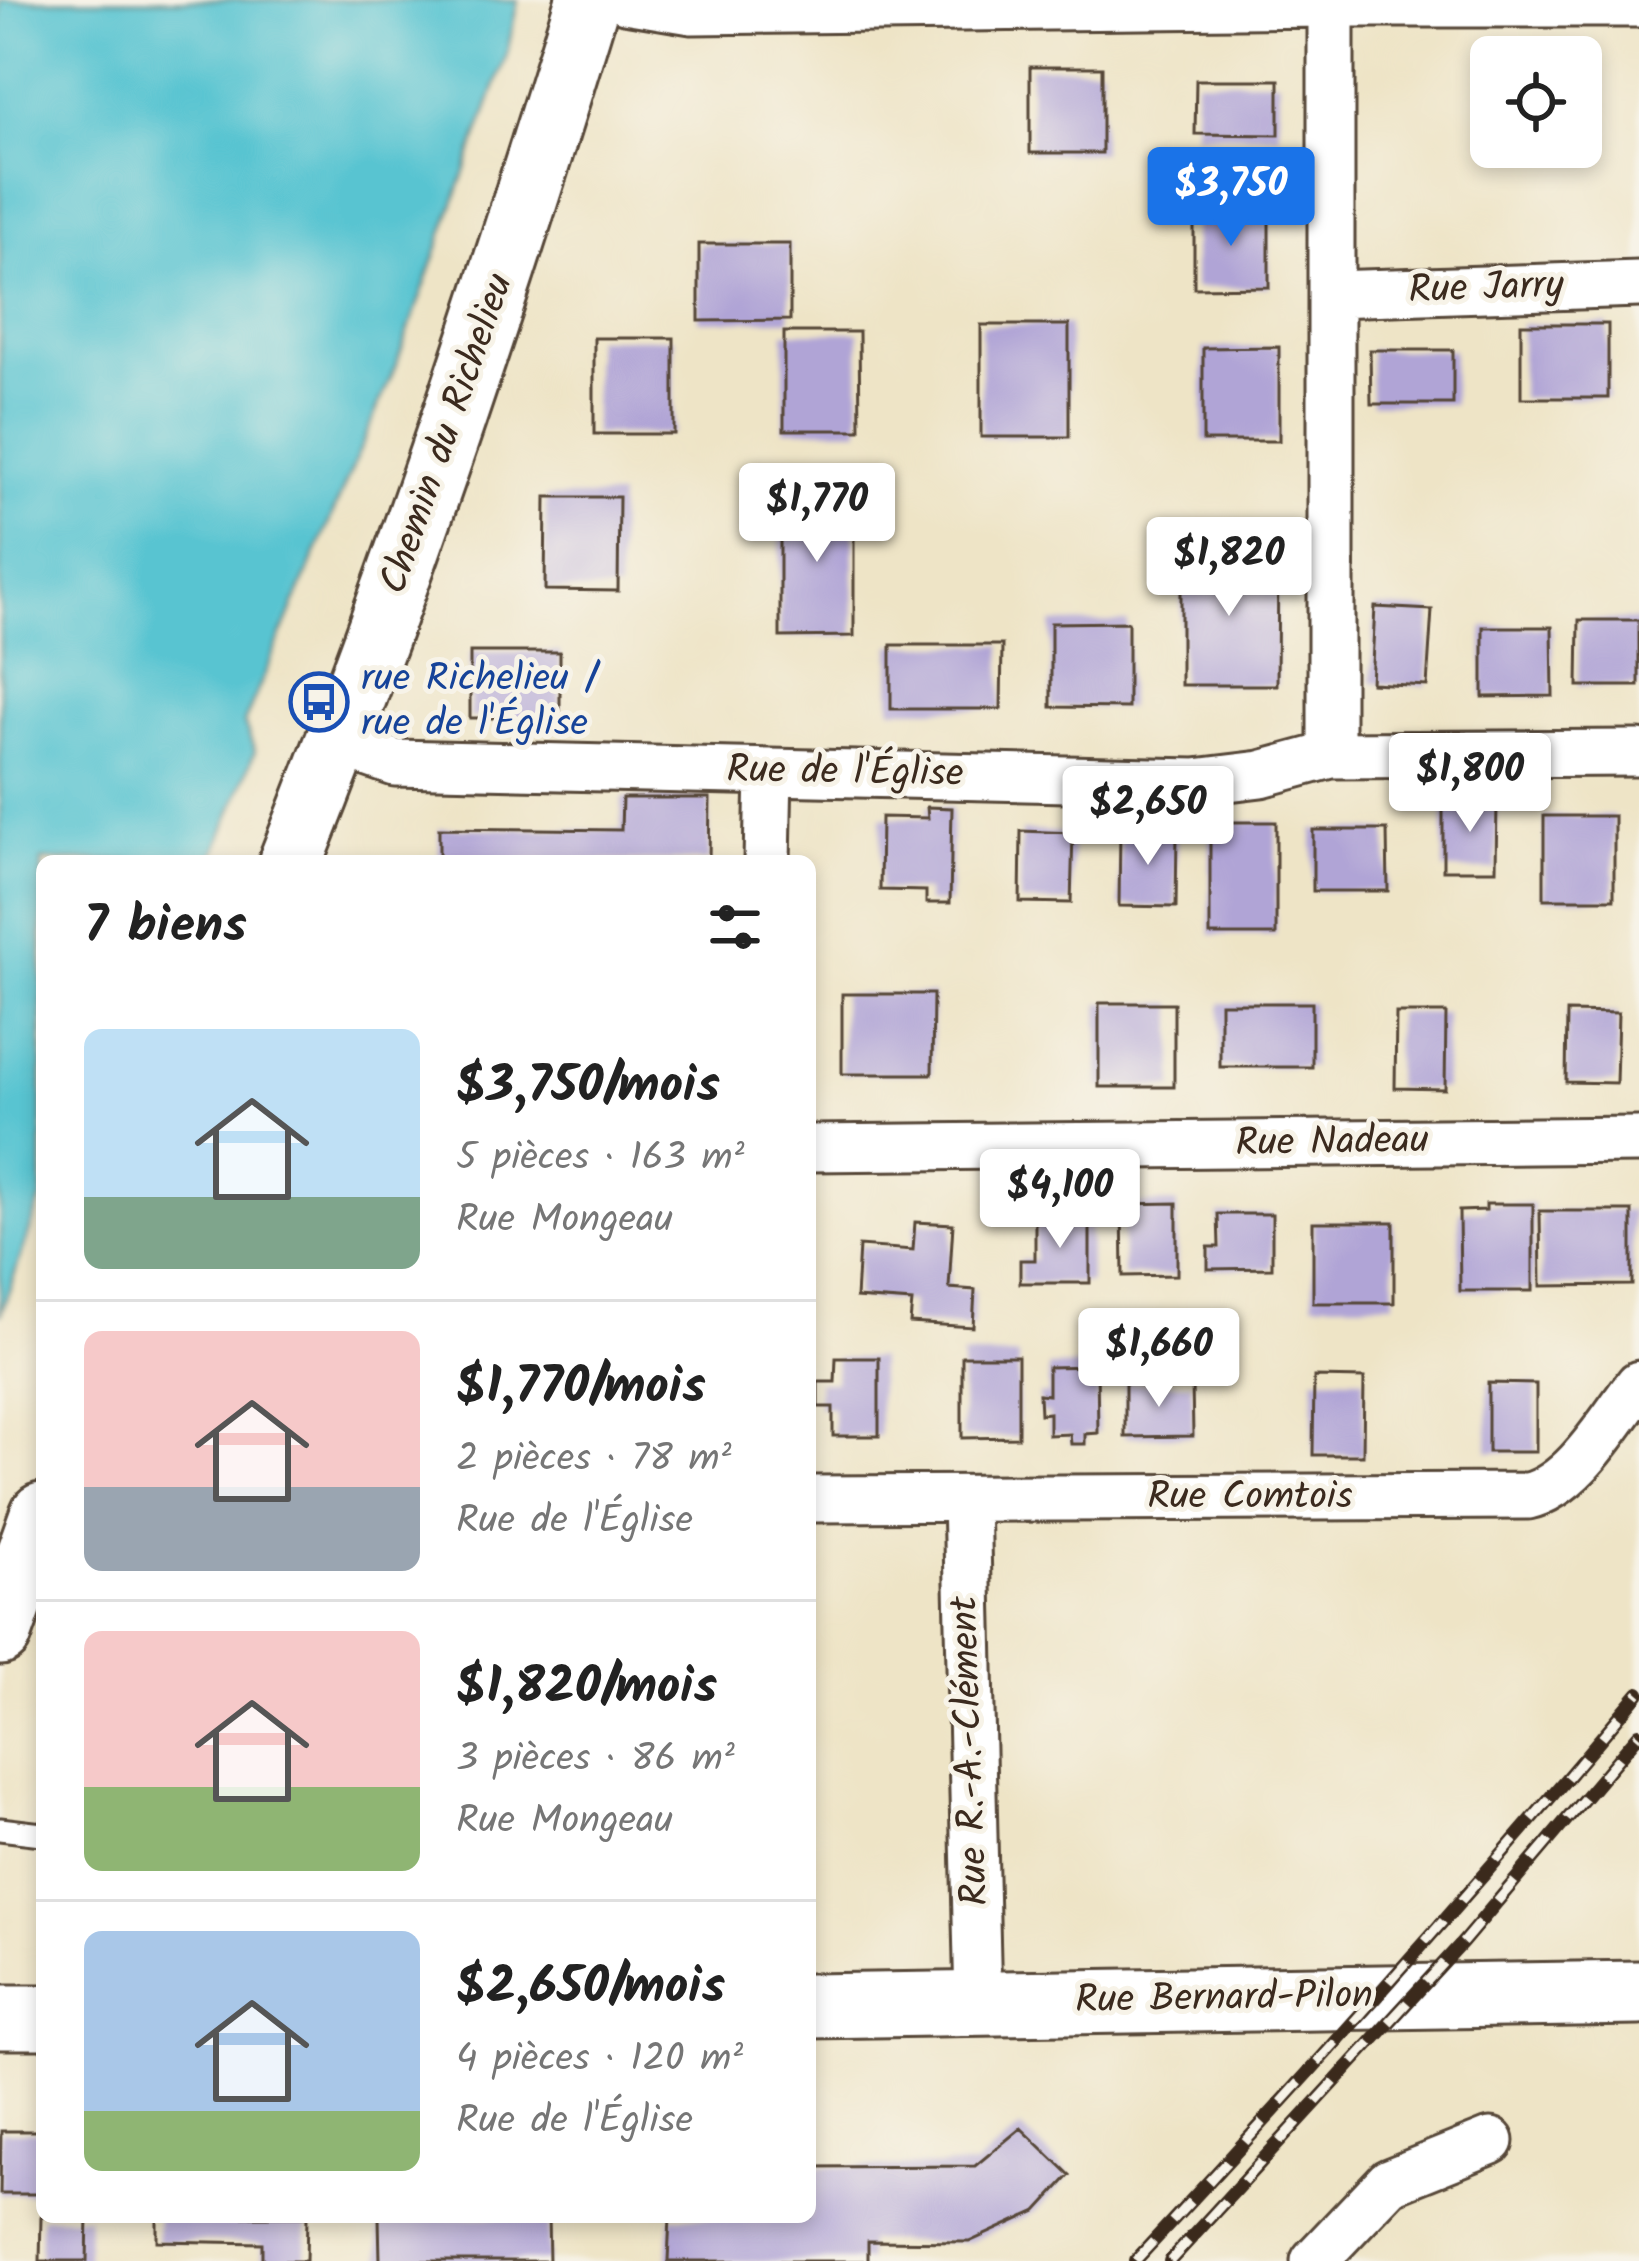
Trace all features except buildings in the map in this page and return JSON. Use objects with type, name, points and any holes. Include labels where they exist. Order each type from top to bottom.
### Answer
[{"type":"main road","name":"Chemin du Richelieu","points":[[293,855],[446,446],[588,0]]},
{"type":"main road","points":[[0,1633],[36,1532]]},
{"type":"main road","name":"Rue Bernard-Pilon","points":[[816,2006],[1639,1993]]},
{"type":"main road","points":[[0,2017],[36,2017]]},
{"type":"street","points":[[625,0],[692,11],[1639,4]]},
{"type":"street","points":[[1330,755],[1331,4]]},
{"type":"street","name":"Rue Jarry","points":[[1332,294],[1639,284]]},
{"type":"street","name":"Rue de l'Église","points":[[338,743],[394,763],[1195,782],[1239,778],[1330,755],[1639,754]]},
{"type":"street","points":[[766,855],[769,772]]},
{"type":"street","name":"Rue Nadeau","points":[[816,1148],[1639,1140]]},
{"type":"street","name":"Rue Comtois","points":[[816,1499],[1528,1496],[1553,1487],[1572,1470],[1639,1384]]},
{"type":"street","name":"Rue R.-A.-Clément","points":[[966,1499],[978,2002]]},
{"type":"street","points":[[1314,2261],[1389,2182],[1491,2141]]},
{"type":"lane","points":[[0,1829],[36,1833]]},
{"type":"water","points":[[0,0],[518,0],[507,54],[398,360],[244,723],[255,751],[214,855],[36,855],[36,1213],[0,1316]]},
{"type":"railway","points":[[1135,2261],[1391,1980],[1639,1693]]},
{"type":"railway","points":[[1170,2261],[1463,1942],[1639,1734]]},
{"type":"place","name":"rue Richelieu / rue de l'Église","points":[[319,702]]}]
